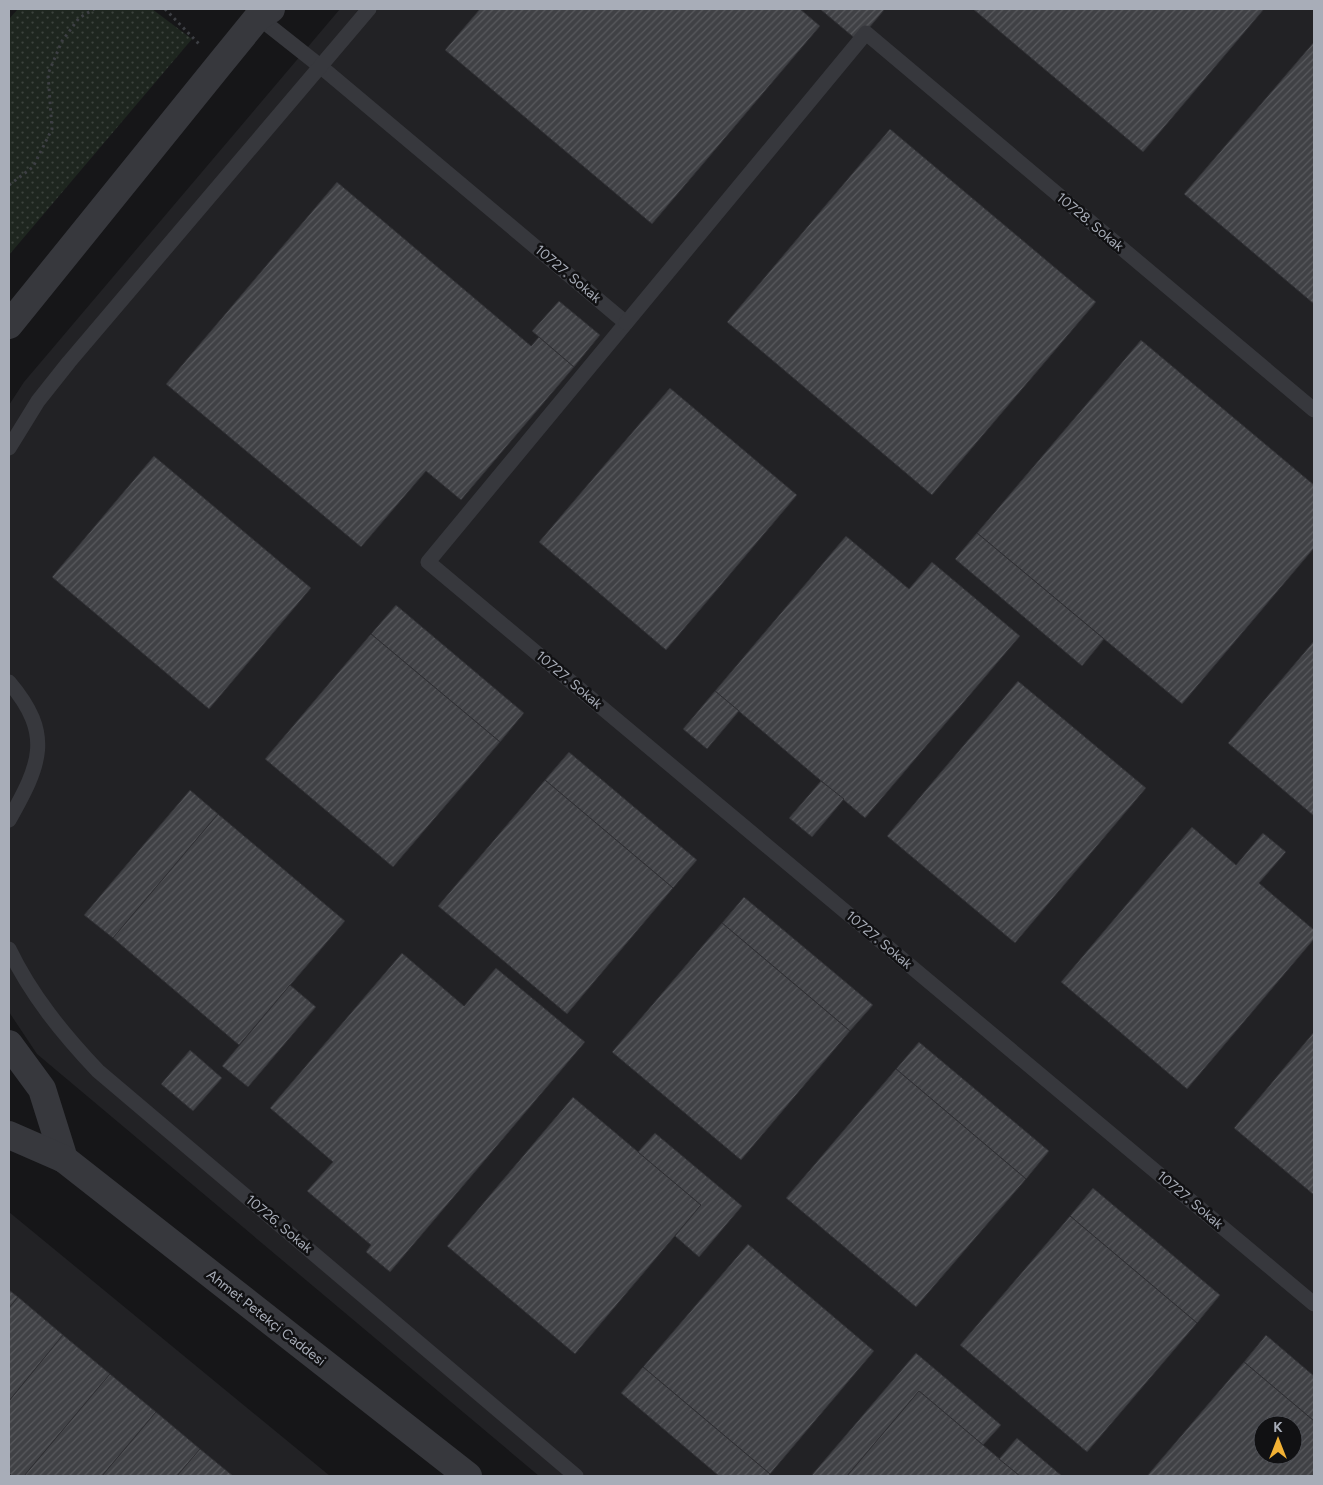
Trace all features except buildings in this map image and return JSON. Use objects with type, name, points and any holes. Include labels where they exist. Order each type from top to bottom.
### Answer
[{"type":"street","points":[[9,324],[219,65],[260,11]]},
{"type":"street","points":[[9,1044],[42,1088],[64,1159]]},
{"type":"street","name":"Ahmet Petekçi Caddesi","points":[[9,1136],[64,1159],[468,1476]]},
{"type":"lane","points":[[9,448],[38,402],[69,362],[369,9]]},
{"type":"lane","name":"10727. Sokak","points":[[260,11],[320,66],[626,324],[428,562],[1314,1304]]},
{"type":"lane","name":"10728. Sokak","points":[[626,324],[866,33],[1314,410]]},
{"type":"lane","points":[[9,682],[23,699],[38,732],[36,764],[9,820]]},
{"type":"lane","name":"10726. Sokak","points":[[9,949],[40,1003],[69,1041],[98,1071],[576,1476]]},
{"type":"path","points":[[9,185],[33,167],[52,129],[48,74],[62,41],[79,18],[94,9]]},
{"type":"path","points":[[165,9],[219,65]]},
{"type":"shaded area","points":[[18,9],[152,9],[192,39],[9,255],[9,19]]},
{"type":"shaded area","points":[[340,9],[1314,9],[1314,1476],[539,1476],[37,1054],[9,1012],[9,405],[24,382]]},
{"type":"shaded area","points":[[9,1212],[330,1476],[9,1476]]}]
